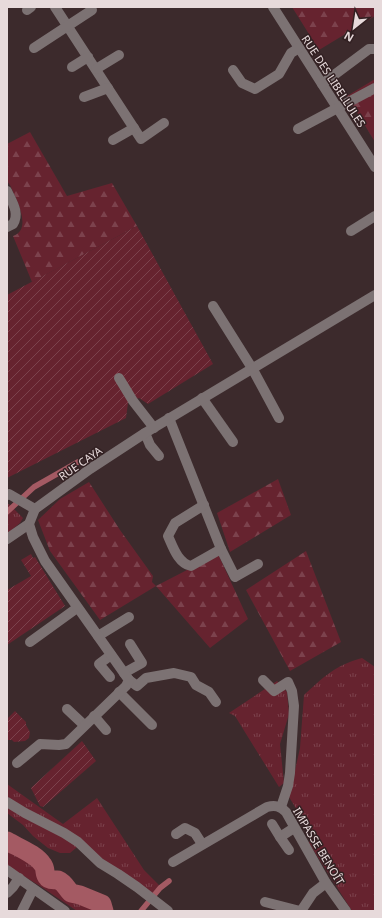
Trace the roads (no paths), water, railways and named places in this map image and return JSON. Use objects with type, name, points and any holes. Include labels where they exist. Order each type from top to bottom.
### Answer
[{"type":"street","points":[[55,7],[141,139],[164,123]]},
{"type":"street","name":"RUE DES LIBELLULES","points":[[273,7],[375,167]]},
{"type":"street","points":[[34,48],[92,10]]},
{"type":"street","points":[[233,70],[242,83],[255,89],[279,74],[290,53],[299,48]]},
{"type":"street","points":[[322,84],[369,49],[375,49]]},
{"type":"street","points":[[96,69],[119,55]]},
{"type":"street","points":[[72,67],[88,57]]},
{"type":"street","points":[[84,97],[108,88]]},
{"type":"street","points":[[298,129],[375,88]]},
{"type":"street","points":[[113,140],[135,130]]},
{"type":"street","points":[[7,191],[15,210],[16,217],[13,224],[7,227]]},
{"type":"street","points":[[351,232],[375,216]]},
{"type":"street","name":"RUE CAYA","points":[[35,509],[90,469],[149,430],[375,295]]},
{"type":"street","points":[[213,306],[252,368],[279,418]]},
{"type":"street","points":[[119,378],[149,430],[150,445],[159,456]]},
{"type":"street","points":[[202,398],[233,442]]},
{"type":"street","points":[[169,418],[221,549],[235,577],[258,564]]},
{"type":"street","points":[[7,539],[29,524],[35,509],[8,494]]},
{"type":"street","points":[[204,505],[175,523],[168,536],[179,558],[187,565],[191,566],[221,549]]},
{"type":"street","points":[[29,524],[33,537],[45,561],[127,677],[137,686],[146,678],[174,673],[191,677],[196,685],[209,692],[216,702]]},
{"type":"street","points":[[30,642],[77,608]]},
{"type":"street","points":[[98,636],[129,617]]},
{"type":"street","points":[[17,763],[40,744],[66,744],[126,686],[127,677],[142,663],[130,644]]},
{"type":"street","points":[[110,677],[99,664],[111,655]]},
{"type":"street","points":[[263,680],[274,691],[288,682],[292,691],[294,706],[290,773],[288,786],[281,807]]},
{"type":"street","points":[[119,692],[152,725]]},
{"type":"street","points":[[68,709],[81,729]]},
{"type":"street","points":[[94,716],[106,730]]},
{"type":"street","points":[[7,802],[73,839],[100,863],[131,882],[168,911]]},
{"type":"street","name":"IMPASSE BENOÎT","points":[[173,862],[202,844],[274,805],[281,807],[286,812],[326,883],[346,911]]},
{"type":"street","points":[[272,824],[289,850]]},
{"type":"street","points":[[176,834],[185,828],[195,833],[202,844]]},
{"type":"street","points":[[280,837],[294,828]]},
{"type":"street","points":[[7,870],[63,910]]},
{"type":"street","points":[[7,893],[19,878]]},
{"type":"street","points":[[265,902],[301,911],[313,893],[326,883]]},
{"type":"street","points":[[22,911],[33,888]]},
{"type":"waterway","points":[[7,512],[34,487],[78,462]]},
{"type":"waterway","points":[[7,841],[40,861],[48,878],[60,881],[71,893],[102,904],[104,911]]},
{"type":"waterway","points":[[141,911],[160,888],[169,881]]}]
